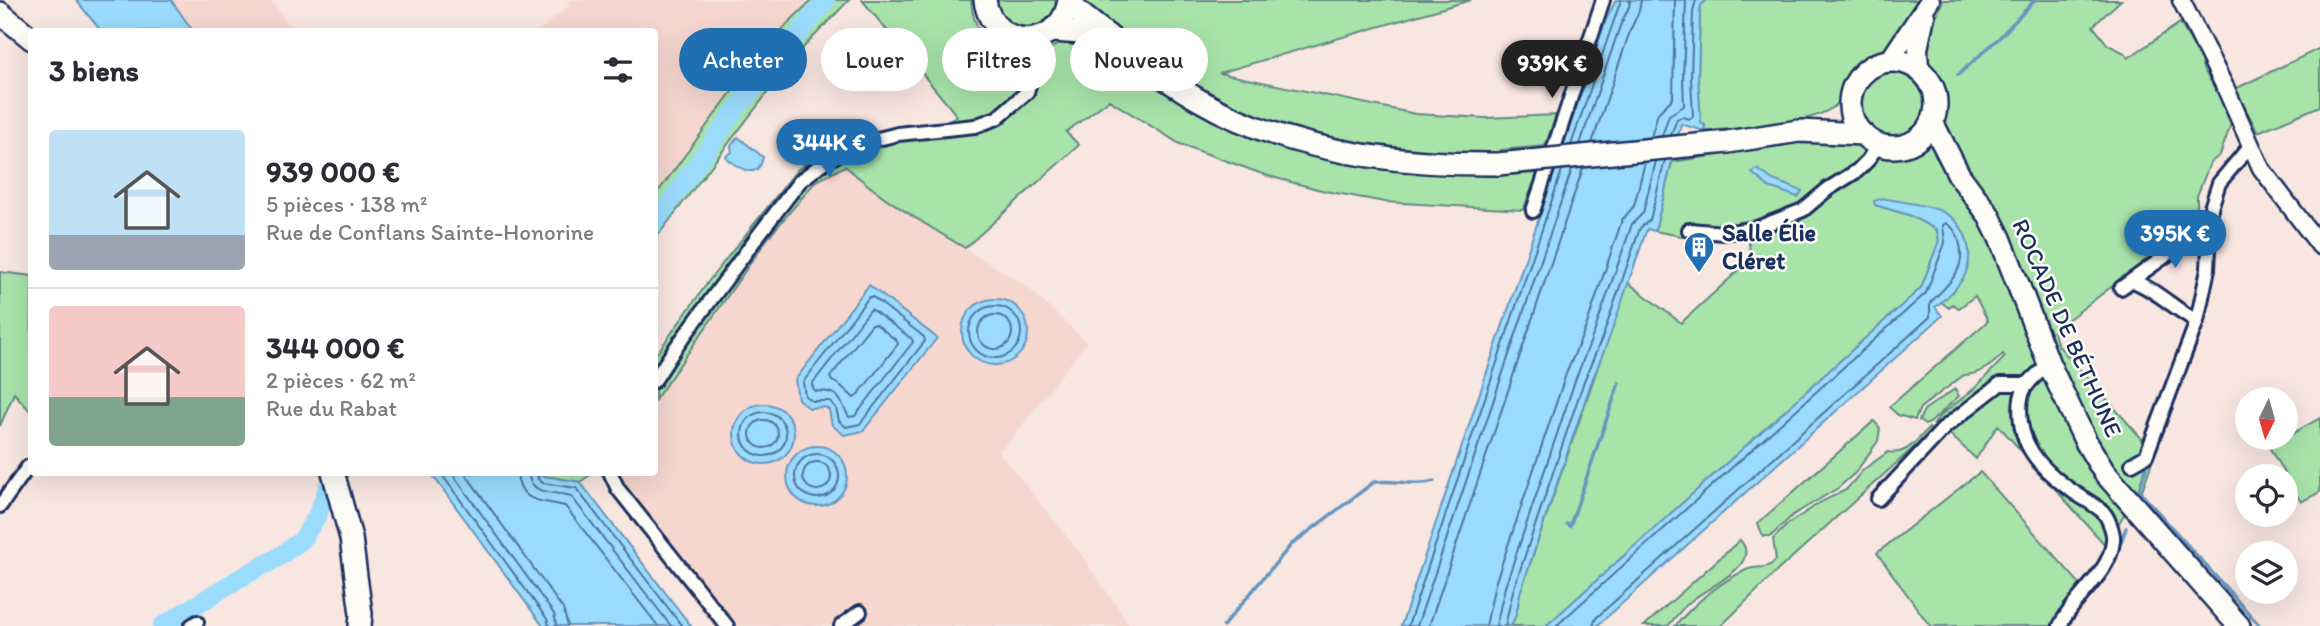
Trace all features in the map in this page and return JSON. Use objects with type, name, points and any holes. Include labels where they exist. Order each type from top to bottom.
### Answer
[{"type":"main road","points":[[985,0],[992,21],[998,28]]},
{"type":"main road","points":[[1055,28],[1061,23],[1069,1],[1099,28]]},
{"type":"main road","points":[[1889,61],[1929,1]]},
{"type":"main road","points":[[1919,70],[1919,36],[1929,1]]},
{"type":"main road","points":[[0,13],[28,36]]},
{"type":"main road","points":[[1186,91],[1223,113],[1287,138],[1324,148],[1405,161],[1451,165],[1498,164],[1728,142],[1799,131],[1870,139],[1900,146],[1919,138],[1932,122],[1936,100],[1933,89],[1919,70],[1910,65],[1889,61],[1878,64],[1859,78],[1850,99],[1835,114],[1799,131]]},
{"type":"main road","points":[[1850,99],[1855,124],[1870,139]]},
{"type":"main road","name":"ROCADE DE BÉTHUNE","points":[[1932,122],[1959,175],[1988,214],[2000,237],[2049,364],[2085,440],[2104,472],[2239,626]]},
{"type":"main road","name":"ROCADE DE BÉTHUNE","points":[[1910,143],[1928,152],[1959,175]]},
{"type":"main road","points":[[333,476],[351,538],[361,614],[360,626]]},
{"type":"street","points":[[1533,211],[1603,0]]},
{"type":"street","points":[[2181,0],[2226,89],[2250,146],[2270,181],[2320,246]]},
{"type":"street","points":[[658,375],[800,181],[823,163],[854,145],[898,134],[975,126],[997,118],[1027,91]]},
{"type":"street","points":[[1689,230],[1724,233],[1757,228],[1803,210],[1868,160],[1870,139]]},
{"type":"street","points":[[2132,464],[2146,456],[2197,321],[2208,269],[2211,208],[2219,183],[2250,146]]},
{"type":"street","points":[[2121,288],[2210,223]]},
{"type":"street","points":[[2133,281],[2148,286],[2182,313],[2197,321]]},
{"type":"street","points":[[2049,364],[2027,383],[2020,397],[2022,433],[2031,453],[2051,475],[2105,513],[2114,538],[2110,556],[2065,613],[2060,626]]},
{"type":"street","points":[[1878,499],[1945,427],[2000,384],[2027,383]]},
{"type":"street","points":[[0,506],[27,467]]},
{"type":"street","points":[[612,476],[618,489],[727,626]]},
{"type":"street","points":[[841,626],[860,612]]},
{"type":"shaded area","points":[[171,0],[270,0],[292,28],[191,28]]},
{"type":"shaded area","points":[[567,0],[812,0],[784,28],[679,28],[679,91],[732,91],[658,192],[658,28],[542,28],[570,5]]},
{"type":"shaded area","points":[[845,166],[894,205],[1026,286],[1087,342],[1012,438],[998,451],[1081,554],[1130,626],[713,626],[603,479],[607,476],[658,476],[658,396],[768,238],[815,182]]},
{"type":"green space","points":[[812,0],[849,0],[807,44],[807,28],[784,28]]},
{"type":"green space","points":[[862,0],[971,0],[972,12],[978,28],[942,28],[942,91],[1056,91],[1056,46],[1078,0],[1471,0],[1219,73],[1416,114],[1485,118],[1556,115],[1545,146],[1501,150],[1499,175],[1538,173],[1523,210],[1385,202],[1325,191],[1268,176],[1180,144],[1109,100],[1066,132],[1079,145],[965,248],[888,200],[845,166],[815,182],[768,238],[658,396],[658,352],[711,278],[797,170],[824,150],[860,135],[906,125],[942,123],[957,116],[928,81],[928,28],[885,28]]},
{"type":"green space","points":[[996,0],[1056,0],[1046,21],[1037,27],[1016,27],[1000,12]]},
{"type":"green space","points":[[1707,0],[1920,0],[1890,49],[1853,74],[1835,106],[1824,113],[1791,122],[1704,131],[1698,78],[1700,11],[1701,5]]},
{"type":"green space","points":[[1943,0],[2121,0],[2093,26],[2108,45],[2125,53],[2128,58],[2180,23],[2201,58],[2203,69],[2222,97],[2232,121],[2220,155],[2210,163],[2197,196],[2197,222],[2053,331],[2058,345],[2143,440],[2157,448],[2140,496],[2123,516],[2106,546],[1998,425],[1976,459],[1939,424],[1934,424],[1975,388],[2005,357],[2003,354],[1985,369],[1964,375],[1920,408],[1915,420],[1898,415],[1889,407],[1988,321],[1975,296],[1959,308],[1952,304],[1949,308],[1941,302],[1954,290],[1954,219],[1875,205],[1909,215],[1937,230],[1939,241],[1921,288],[1546,626],[1511,626],[1627,282],[1681,323],[1751,259],[1748,236],[1713,239],[1655,231],[1672,162],[1822,139],[1848,141],[1887,157],[1916,154],[1941,125],[1944,116],[1944,97],[1938,76],[1927,64],[1930,31]]},
{"type":"green space","points":[[2320,48],[2320,106],[2258,132],[2235,89]]},
{"type":"green space","points":[[1892,73],[1910,79],[1918,87],[1924,105],[1918,123],[1910,131],[1892,137],[1874,131],[1866,123],[1860,105],[1866,87],[1874,79]]},
{"type":"green space","points":[[732,91],[769,91],[658,235],[658,192]]},
{"type":"green space","points":[[0,272],[28,276],[28,409],[14,393],[0,426]]},
{"type":"green space","points":[[1955,389],[1959,396],[1930,423],[1925,425],[1919,421],[1924,410]]},
{"type":"green space","points":[[2320,418],[2320,492],[2301,502],[2298,497],[2298,464],[2279,464],[2271,450],[2298,450],[2298,431]]},
{"type":"green space","points":[[1874,421],[1880,428],[1878,441],[1855,473],[1838,488],[1793,515],[1771,536],[1763,536],[1758,523]]},
{"type":"green space","points":[[1929,428],[1932,431],[1778,570],[1721,626],[1675,626],[1699,602],[1726,581],[1746,570],[1773,563],[1776,560],[1773,539],[1788,524],[1821,502],[1846,490],[1863,470],[1888,452],[1900,452],[1911,446]]},
{"type":"green space","points":[[1980,472],[2081,585],[2051,626],[1930,626],[1877,553]]},
{"type":"green space","points":[[544,476],[589,476],[580,482]]},
{"type":"green space","points":[[1740,540],[1745,549],[1739,567],[1691,601],[1668,626],[1644,626]]},
{"type":"water","points":[[76,0],[171,0],[191,28],[99,28]]},
{"type":"water","points":[[1616,0],[1707,0],[1701,5],[1700,11],[1698,78],[1704,131],[1681,124],[1655,231],[1647,229],[1591,383],[1511,626],[1401,626],[1606,20]]},
{"type":"water","points":[[738,137],[763,157],[757,169],[748,171],[727,159],[726,156],[732,152],[731,146]]},
{"type":"water","points":[[1757,169],[1773,180],[1802,191],[1798,197],[1769,187],[1752,173]]},
{"type":"water","points":[[1882,198],[1941,211],[1950,216],[1963,231],[1969,261],[1962,280],[1935,307],[1942,316],[1597,626],[1546,626],[1921,288],[1939,241],[1937,230],[1909,215],[1875,205],[1874,201]]},
{"type":"water","points":[[869,285],[937,338],[863,431],[844,435],[832,425],[829,410],[825,407],[809,408],[798,399],[795,380]]},
{"type":"water","points":[[995,299],[1008,302],[1018,309],[1025,319],[1028,332],[1025,345],[1018,355],[1008,362],[995,365],[982,362],[972,355],[965,345],[962,332],[965,319],[972,309],[982,302]]},
{"type":"water","points":[[764,404],[785,413],[794,434],[785,455],[764,464],[743,455],[734,434],[743,413]]},
{"type":"water","points":[[817,446],[838,455],[847,476],[838,497],[817,506],[796,497],[787,476],[796,455]]},
{"type":"water","points":[[433,476],[544,476],[580,482],[691,626],[543,626]]},
{"type":"waterway","points":[[658,218],[734,112],[826,0]]},
{"type":"waterway","points":[[1958,75],[1999,38],[2035,0]]},
{"type":"waterway","points":[[1567,524],[1570,526],[1619,383]]},
{"type":"waterway","points":[[2138,492],[2149,459]]},
{"type":"waterway","points":[[162,626],[277,558],[302,540],[317,516],[332,476]]},
{"type":"waterway","points":[[1223,626],[1291,545],[1374,482],[1434,481]]},
{"type":"waterway","points":[[2138,490],[2260,626]]},
{"type":"waterway","points":[[2114,561],[2126,528]]},
{"type":"place","name":"Salle Élie Cléret","points":[[1699,274]]}]
